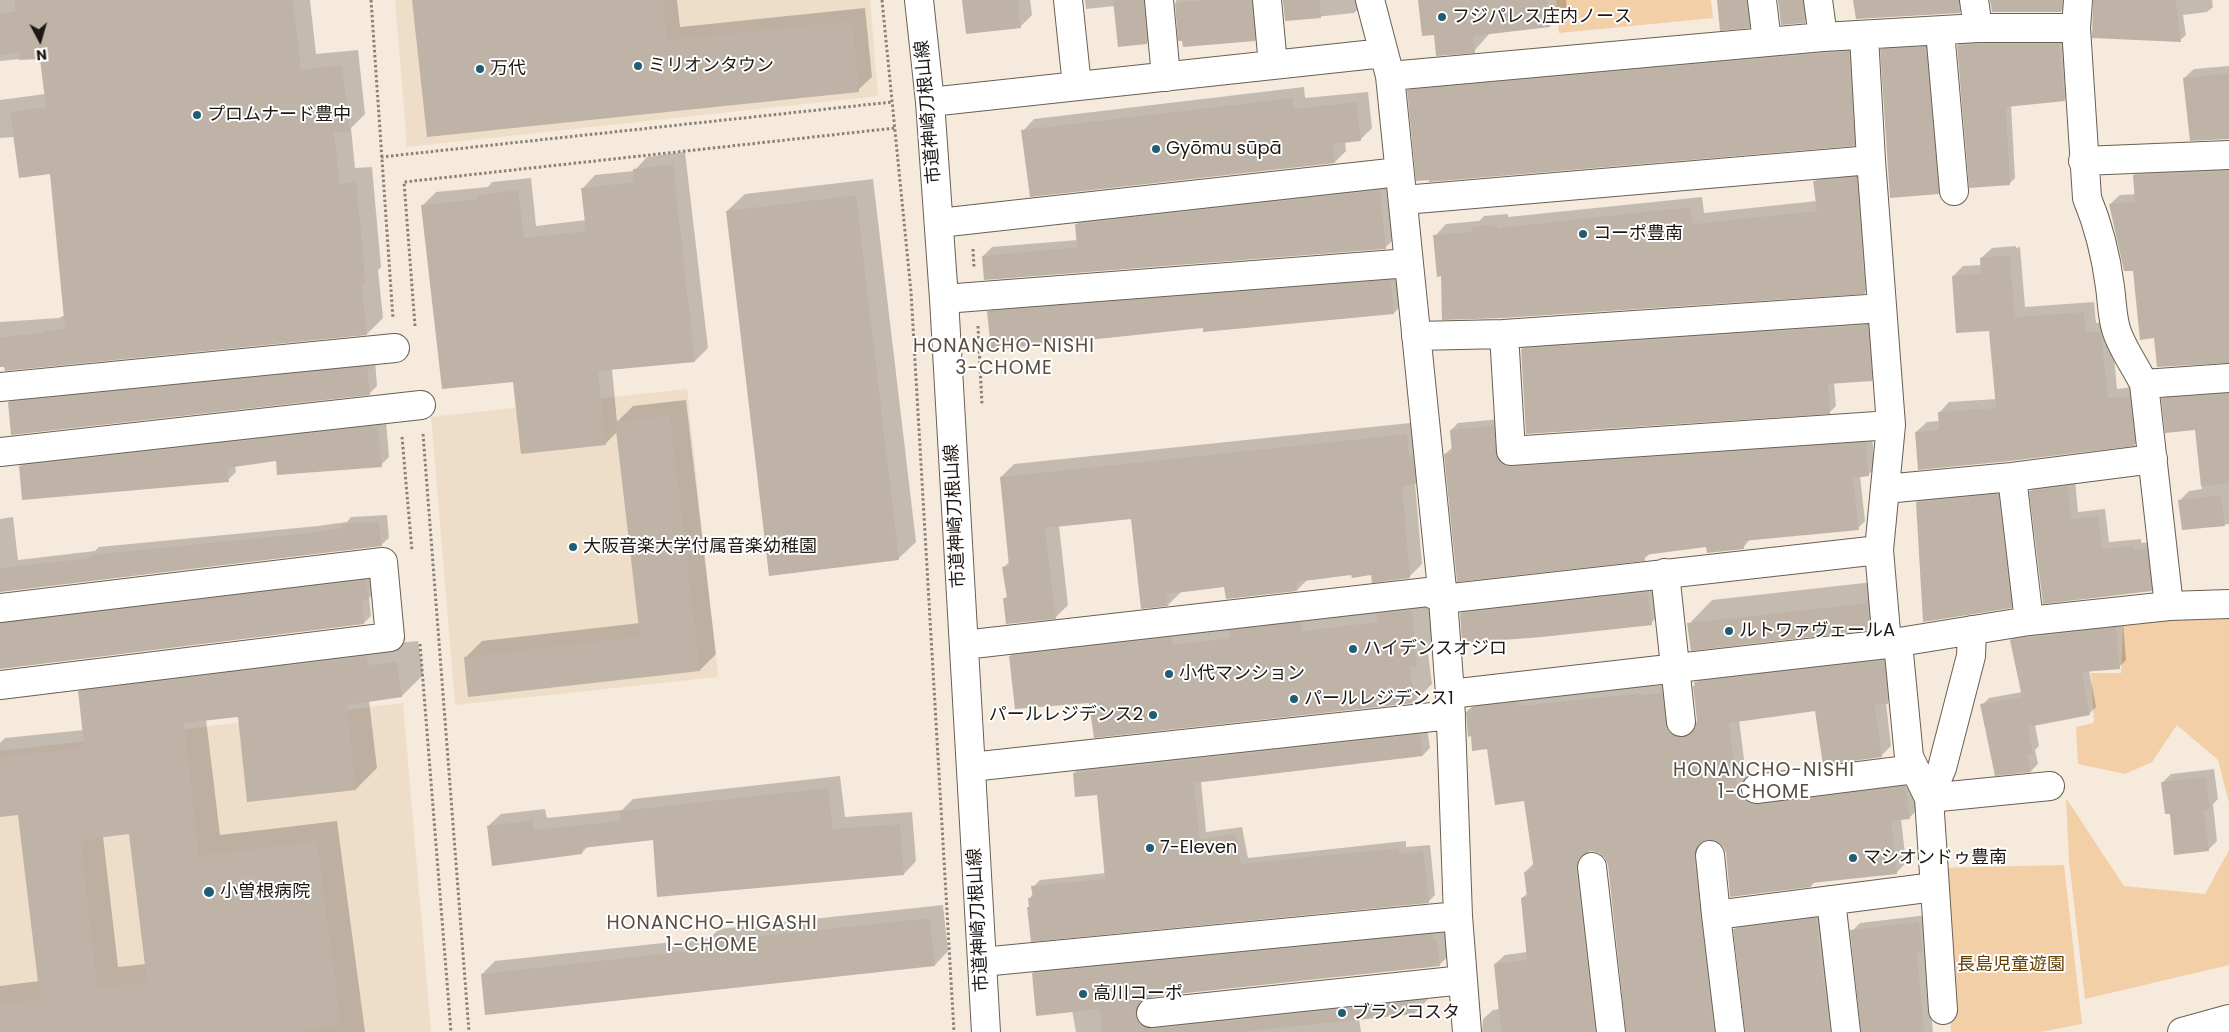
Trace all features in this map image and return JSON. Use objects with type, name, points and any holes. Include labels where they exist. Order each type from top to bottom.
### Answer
[{"type":"street","name":"市道神崎刀根山線","points":[[919,0],[930,102],[944,299],[986,1032]]},
{"type":"street","points":[[1068,0],[1077,86]]},
{"type":"street","points":[[1159,0],[1166,77]]},
{"type":"street","points":[[1267,0],[1273,66]]},
{"type":"street","points":[[1370,0],[1387,64],[1404,200],[1416,336],[1444,599],[1458,916],[1467,1032]]},
{"type":"street","points":[[1762,0],[1767,42]]},
{"type":"street","points":[[1818,0],[1823,37]]},
{"type":"street","points":[[1974,0],[1978,28]]},
{"type":"street","points":[[2078,0],[2076,28],[2083,161],[2087,198],[2104,250],[2116,327],[2120,341],[2132,359],[2144,384],[2169,606]]},
{"type":"street","points":[[930,102],[1273,66],[1387,64],[1978,28],[2076,28]]},
{"type":"street","points":[[1940,31],[1954,191]]},
{"type":"street","points":[[1864,36],[1871,160],[1891,425],[1879,550],[1892,644],[1912,763],[1929,798],[1943,1010]]},
{"type":"street","points":[[2083,161],[2229,155]]},
{"type":"street","points":[[1404,200],[1871,160]]},
{"type":"street","points":[[939,222],[1399,172]]},
{"type":"street","points":[[944,299],[1409,263]]},
{"type":"street","points":[[1416,336],[1504,334],[1882,308]]},
{"type":"street","points":[[1504,334],[1511,451],[1891,425]]},
{"type":"street","points":[[0,387],[395,348]]},
{"type":"street","points":[[2144,384],[2229,378]]},
{"type":"street","points":[[0,452],[410,406]]},
{"type":"street","points":[[1885,489],[2012,477],[2153,459]]},
{"type":"street","points":[[2012,477],[2029,621]]},
{"type":"street","points":[[964,645],[1428,592],[1444,599],[1879,550]]},
{"type":"street","points":[[0,608],[383,562],[390,637],[0,685]]},
{"type":"street","points":[[1665,574],[1681,722]]},
{"type":"street","points":[[971,767],[1450,705],[1675,667],[1892,644],[2029,621],[2169,606],[2229,604]]},
{"type":"street","points":[[1929,798],[1945,758],[1971,656],[1972,630]]},
{"type":"street","points":[[1756,789],[1912,763]]},
{"type":"street","points":[[1929,798],[2050,786]]},
{"type":"street","points":[[1710,855],[1730,1032]]},
{"type":"street","points":[[1592,867],[1611,1032]]},
{"type":"street","points":[[1716,915],[1934,887]]},
{"type":"street","points":[[1831,900],[1846,1032]]},
{"type":"street","points":[[982,962],[1458,916]]},
{"type":"street","points":[[1151,1013],[1463,980]]},
{"type":"street","points":[[2182,1032],[2229,1019]]},
{"type":"path","points":[[371,0],[395,348]]},
{"type":"path","points":[[882,0],[910,292],[954,1032]]},
{"type":"path","points":[[381,157],[892,102]]},
{"type":"path","points":[[415,327],[404,182],[895,128]]},
{"type":"path","points":[[410,406],[412,556]]},
{"type":"path","points":[[410,406],[469,1032]]},
{"type":"path","points":[[419,635],[452,1032]]},
{"type":"shaded area","name":"ミリオンタウン","points":[[395,0],[870,0],[878,96],[407,147]]},
{"type":"shaded area","name":"大阪音楽大学付属音楽幼稚園","points":[[687,389],[718,677],[455,705],[431,417]]},
{"type":"shaded area","name":"小曽根病院","points":[[403,703],[431,1032],[0,1032],[0,751]]},
{"type":"green space","points":[[1556,0],[1711,0],[1713,18],[1559,33]]},
{"type":"green space","points":[[2229,618],[2229,803],[2218,760],[2177,725],[2152,762],[2125,774],[2078,764],[2076,727],[2094,723],[2091,673],[2121,673],[2123,623]]},
{"type":"green space","points":[[2066,798],[2124,886],[2205,894],[2229,850],[2229,965],[2085,999],[2069,860]]},
{"type":"green space","name":"長島児童遊園","points":[[2064,865],[2082,1024],[2040,1032],[1951,1032],[1941,868]]},
{"type":"building","points":[[15,0],[293,0],[301,70],[342,65],[350,131],[334,133],[340,184],[356,182],[363,249],[365,284],[362,284],[367,335],[5,371],[4,367],[0,367],[0,337],[45,333],[44,331],[65,329],[50,174],[19,178],[10,112],[46,107],[40,59],[19,60],[19,53],[0,55],[0,13],[15,12]]},
{"type":"building","name":"ミリオンタウン","points":[[412,0],[663,0],[667,40],[852,21],[859,92],[427,137]]},
{"type":"building","points":[[962,0],[1018,0],[1021,28],[966,34]]},
{"type":"building","points":[[1113,0],[1144,0],[1147,44],[1118,47]]},
{"type":"building","points":[[1204,0],[1252,0],[1255,41],[1183,47],[1182,41],[1178,41],[1175,3]]},
{"type":"building","points":[[1283,0],[1320,0],[1321,18],[1285,21]]},
{"type":"building","points":[[1418,0],[1547,0],[1550,27],[1473,36],[1475,53],[1436,56],[1434,35],[1422,36]]},
{"type":"building","points":[[1717,0],[1747,0],[1750,28],[1720,31]]},
{"type":"building","points":[[1778,0],[1803,0],[1805,23],[1781,25]]},
{"type":"building","points":[[1853,0],[1959,0],[1960,13],[1856,19]]},
{"type":"building","points":[[1990,0],[2062,0],[2061,12],[1992,12]]},
{"type":"building","points":[[2093,0],[2176,0],[2181,42],[2092,38]]},
{"type":"building","points":[[2059,44],[2065,101],[2006,107],[2010,185],[1969,188],[1957,45]]},
{"type":"building","points":[[1926,47],[1939,194],[1890,198],[1880,49]]},
{"type":"building","points":[[1849,51],[1855,146],[1429,182],[1429,180],[1416,181],[1407,90]]},
{"type":"building","points":[[2229,73],[2229,139],[2190,141],[2183,78]]},
{"type":"building","points":[[1293,98],[1294,109],[1357,102],[1361,141],[1333,144],[1335,163],[1030,197],[1021,130]]},
{"type":"building","points":[[673,164],[695,362],[598,371],[606,445],[521,454],[513,382],[442,389],[421,205],[478,199],[478,195],[518,190],[524,238],[586,231],[581,188],[634,182],[633,169]]},
{"type":"building","points":[[2229,171],[2229,363],[2157,367],[2154,338],[2140,340],[2133,271],[2124,271],[2109,204],[2135,202],[2133,175]]},
{"type":"building","points":[[1857,177],[1865,294],[1503,318],[1442,320],[1441,276],[1437,277],[1433,235],[1472,232],[1471,227],[1497,224],[1497,228],[1691,207],[1693,224],[1817,211],[1813,181]]},
{"type":"building","points":[[1380,190],[1386,249],[984,280],[982,256],[1077,247],[1075,224]]},
{"type":"building","points":[[856,195],[899,560],[769,576],[726,211]]},
{"type":"building","points":[[2006,255],[2010,257],[2015,317],[2084,312],[2086,332],[2101,332],[2108,398],[2130,396],[2135,446],[1918,470],[1915,432],[1939,430],[1938,412],[1996,408],[1989,331],[1956,333],[1952,276],[1981,273],[1980,258]]},
{"type":"building","points":[[1391,280],[1394,314],[1203,332],[1203,328],[991,350],[987,311]]},
{"type":"building","points":[[1868,325],[1872,381],[1828,384],[1830,414],[1526,434],[1521,349]]},
{"type":"building","points":[[367,366],[370,395],[11,435],[8,402]]},
{"type":"building","points":[[2229,394],[2229,483],[2201,486],[2195,430],[2165,433],[2161,398]]},
{"type":"building","points":[[670,416],[700,671],[468,697],[464,657],[640,637],[615,421]]},
{"type":"building","points":[[373,426],[373,428],[378,427],[382,467],[277,475],[276,461],[227,468],[229,482],[22,500],[19,466]]},
{"type":"building","points":[[1494,426],[1498,459],[1504,465],[1512,467],[1866,442],[1869,476],[1853,478],[1859,530],[1743,541],[1744,549],[1707,553],[1706,547],[1644,555],[1645,561],[1457,582],[1444,454],[1452,453],[1450,430]]},
{"type":"building","points":[[1407,434],[1409,457],[1413,457],[1416,484],[1402,486],[1410,578],[1372,583],[1371,575],[1352,578],[1351,575],[1296,582],[1297,591],[1226,599],[1224,587],[1167,594],[1168,606],[1141,609],[1131,519],[1045,528],[1056,619],[1006,624],[1003,598],[1007,598],[1002,567],[1009,566],[1000,477]]},
{"type":"building","points":[[2068,486],[2071,519],[2098,516],[2102,549],[2134,546],[2134,550],[2147,548],[2152,591],[2043,604],[2029,491]]},
{"type":"building","points":[[1998,494],[2012,608],[1923,622],[1916,502]]},
{"type":"building","points":[[2221,495],[2225,526],[2182,530],[2178,500]]},
{"type":"building","points":[[379,522],[382,546],[0,592],[0,568],[91,558],[90,555],[309,533],[342,528],[342,524]]},
{"type":"building","points":[[366,580],[369,600],[362,601],[364,624],[0,669],[0,623]]},
{"type":"building","points":[[1648,592],[1652,625],[1542,637],[1462,643],[1460,613]]},
{"type":"building","points":[[1868,603],[1870,630],[1691,651],[1687,623]]},
{"type":"building","points":[[1412,610],[1417,666],[1410,666],[1415,703],[1094,738],[1089,703],[1015,709],[1009,656],[1172,637],[1173,645],[1230,638],[1229,630],[1301,622],[1302,631],[1377,622],[1376,614]]},
{"type":"building","points":[[2116,627],[2120,669],[2082,672],[2090,715],[2028,727],[2033,754],[2028,755],[2031,772],[1995,776],[1980,704],[2022,697],[2010,640]]},
{"type":"building","name":"小曽根病院","points":[[367,656],[368,665],[397,661],[402,697],[347,705],[356,790],[247,802],[238,717],[184,723],[199,856],[317,841],[341,1026],[292,1032],[0,1032],[0,1004],[40,999],[18,815],[0,817],[0,757],[79,748],[79,745],[84,744],[78,691]],"holes":[[[129,834],[147,982],[97,988],[81,840]]]},
{"type":"building","points":[[1884,660],[1888,704],[1875,705],[1882,757],[1823,765],[1815,711],[1729,723],[1739,799],[1744,798],[1750,804],[1905,786],[1910,819],[1891,821],[1897,874],[1811,883],[1811,887],[1730,897],[1726,853],[1723,846],[1709,839],[1701,842],[1696,848],[1694,857],[1714,1032],[1626,1032],[1608,865],[1605,858],[1599,853],[1591,851],[1583,854],[1578,860],[1576,869],[1595,1032],[1501,1032],[1494,964],[1527,960],[1521,898],[1527,897],[1524,872],[1534,870],[1524,801],[1495,805],[1487,749],[1472,751],[1471,736],[1468,737],[1466,712],[1472,707],[1518,702],[1519,706],[1641,693],[1641,695],[1662,693],[1668,731],[1674,736],[1683,737],[1691,734],[1697,720],[1694,682]]},
{"type":"building","points":[[1420,734],[1423,756],[1194,783],[1200,839],[1236,834],[1241,864],[1399,848],[1400,854],[1423,851],[1429,903],[1031,942],[1027,907],[1029,907],[1028,898],[1033,898],[1031,886],[1105,879],[1097,795],[1075,797],[1073,773]]},
{"type":"building","points":[[2206,777],[2210,809],[2204,810],[2209,851],[2174,855],[2170,814],[2165,814],[2161,782]]},
{"type":"building","points":[[828,788],[833,829],[900,824],[904,875],[657,897],[653,840],[582,848],[582,854],[492,866],[487,826],[533,820],[534,830],[620,821],[619,811]]},
{"type":"building","points":[[930,918],[935,966],[485,1015],[481,974],[705,949],[704,942]]},
{"type":"building","points":[[1816,918],[1830,1032],[1745,1032],[1733,929]]},
{"type":"building","points":[[1919,922],[1923,953],[1917,953],[1924,1032],[1861,1032],[1850,930]]},
{"type":"building","points":[[1433,934],[1433,940],[1437,939],[1440,966],[1149,997],[1141,1001],[1137,1006],[1135,1014],[1139,1023],[1153,1029],[1414,1001],[1415,1014],[1240,1032],[1102,1032],[1100,1009],[1036,1016],[1032,973]]},
{"type":"place","name":"フジパレス庄内ノース","points":[[1442,17]]},
{"type":"place","name":"ミリオンタウン","points":[[638,66]]},
{"type":"place","name":"万代","points":[[480,69]]},
{"type":"place","name":"プロムナード豊中","points":[[197,115]]},
{"type":"place","name":"Gyōmu sūpā","points":[[1156,149]]},
{"type":"place","name":"コーポ豊南","points":[[1583,234]]},
{"type":"place","name":"大阪音楽大学付属音楽幼稚園","points":[[573,547]]},
{"type":"place","name":"ルトワァヴェールA","points":[[1729,631]]},
{"type":"place","name":"ハイデンスオジロ","points":[[1353,649]]},
{"type":"place","name":"小代マンション","points":[[1169,674]]},
{"type":"place","name":"パールレジデンス1","points":[[1294,699]]},
{"type":"place","name":"パールレジデンス2","points":[[1153,715]]},
{"type":"place","name":"7-Eleven","points":[[1150,848]]},
{"type":"place","name":"マシオンドゥ豊南","points":[[1853,858]]},
{"type":"place","name":"小曽根病院","points":[[209,892]]},
{"type":"place","name":"高川コーポ","points":[[1083,994]]},
{"type":"place","name":"ブランコスタ","points":[[1342,1013]]},
{"type":"district","name":"HONANCHO-NISHI 3-CHOME","points":[[1004,358]]},
{"type":"district","name":"HONANCHO-NISHI 1-CHOME","points":[[1764,782]]},
{"type":"district","name":"HONANCHO-HIGASHI 1-CHOME","points":[[712,935]]}]
